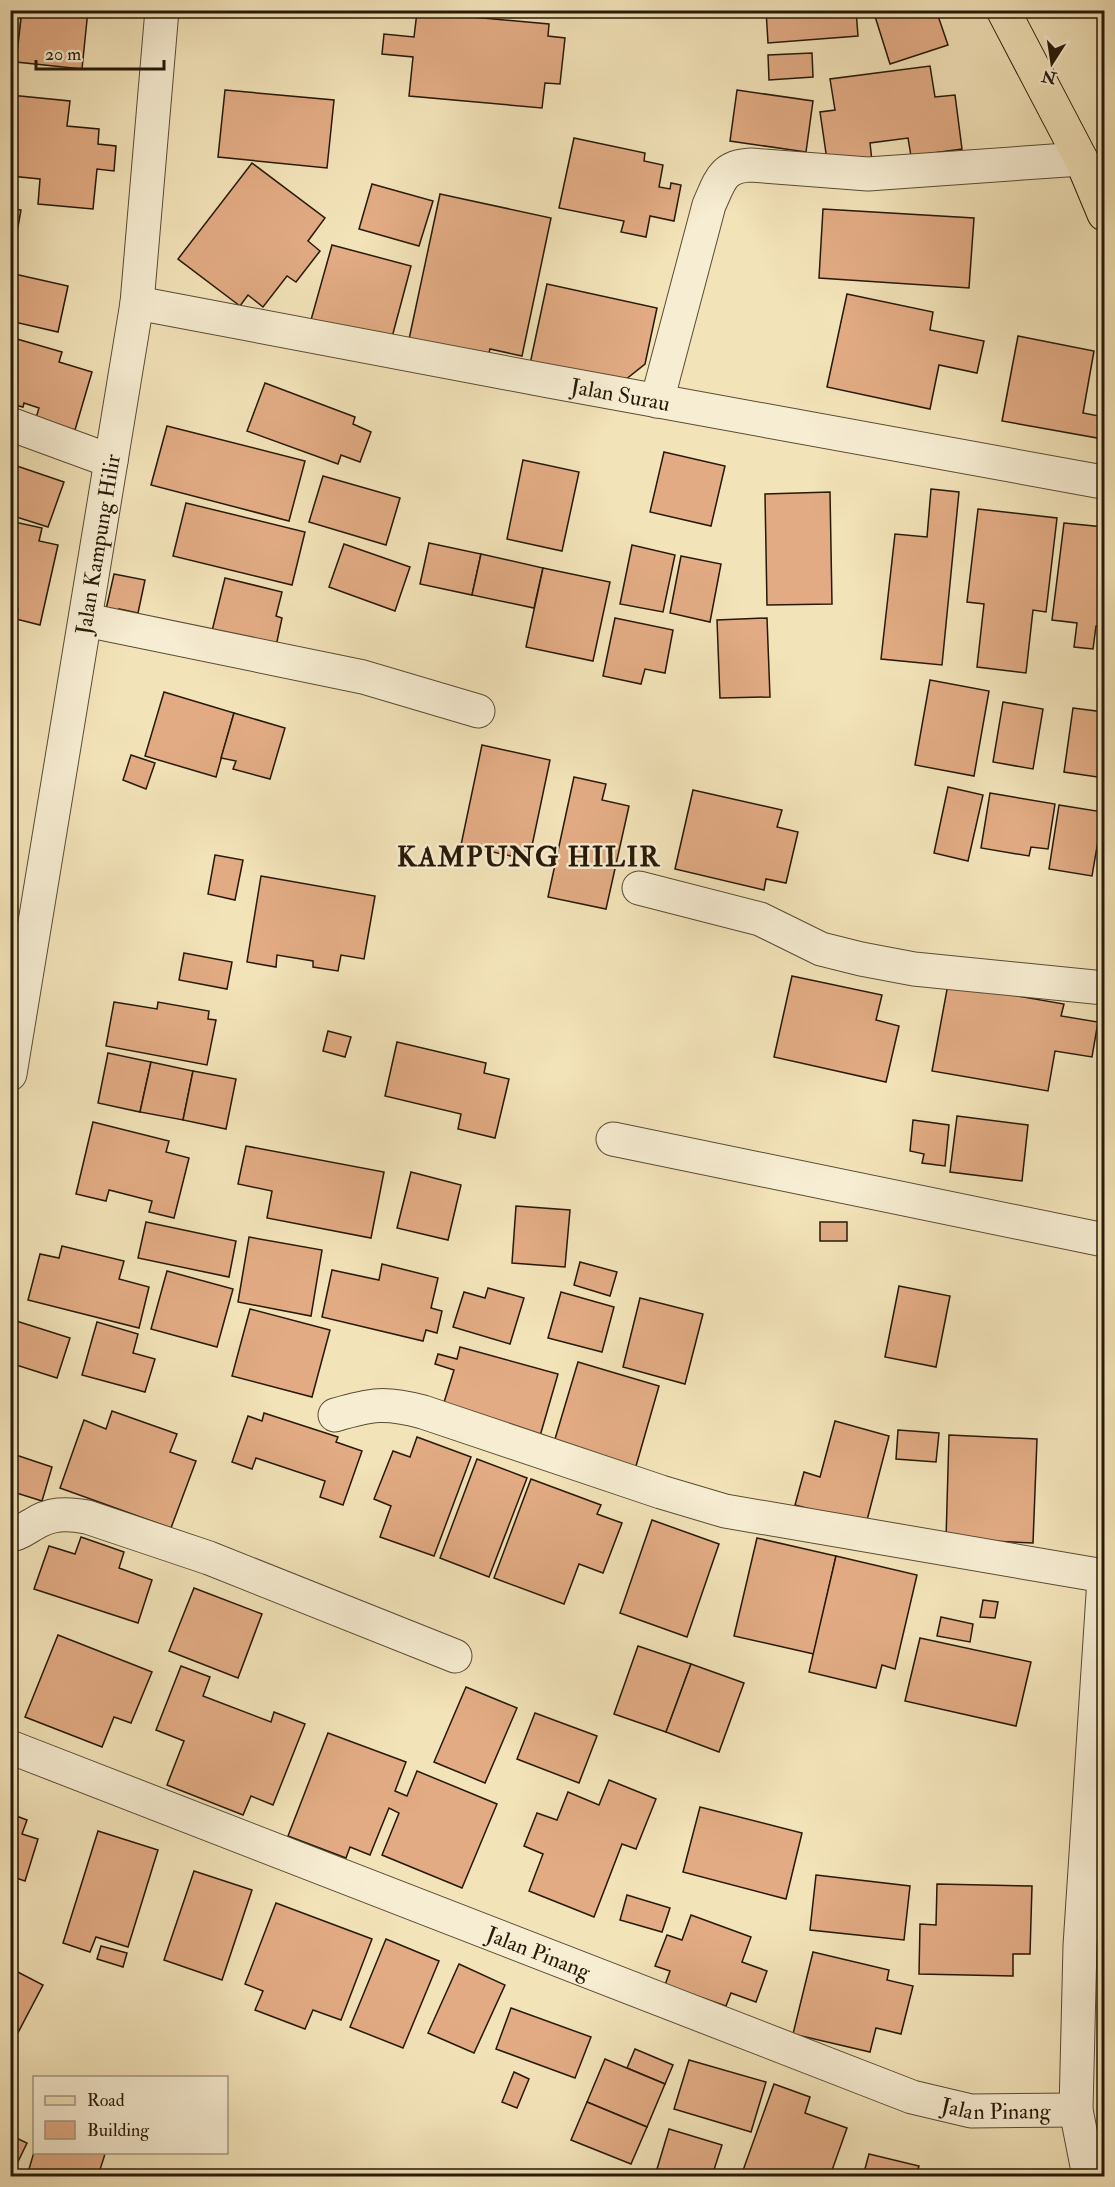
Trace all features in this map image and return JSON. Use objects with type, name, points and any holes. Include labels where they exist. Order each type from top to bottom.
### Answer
[{"type":"main road","points":[[1003,10],[1081,159],[1104,214]]},
{"type":"street","name":"Jalan Kampung Hilir","points":[[10,1074],[137,303],[162,10]]},
{"type":"street","points":[[657,401],[709,205],[720,179],[729,169],[738,165],[751,165],[868,174],[1081,159]]},
{"type":"street","name":"Jalan Surau","points":[[137,303],[657,401],[1097,481],[1104,479]]},
{"type":"street","points":[[10,424],[111,461]]},
{"type":"street","points":[[86,620],[363,677],[478,711]]},
{"type":"street","points":[[639,888],[760,919],[821,949],[861,959],[914,969],[1104,988]]},
{"type":"street","points":[[613,1139],[1104,1240]]},
{"type":"street","points":[[335,1415],[369,1405],[397,1406],[423,1412],[661,1492],[725,1511],[1104,1577],[1080,1946],[1076,2110],[1089,2176]]},
{"type":"street","points":[[10,1535],[19,1534],[48,1516],[67,1514],[87,1517],[209,1558],[454,1656]]},
{"type":"street","name":"Jalan Pinang","points":[[10,1747],[912,2097],[971,2111],[1076,2110]]},
{"type":"building","points":[[10,10],[22,10],[17,57],[10,56]]},
{"type":"building","points":[[22,10],[88,10],[82,69],[16,62]]},
{"type":"building","points":[[571,10],[621,10],[621,17],[571,17]]},
{"type":"building","points":[[766,10],[856,10],[858,36],[768,43]]},
{"type":"building","points":[[873,10],[936,10],[948,45],[890,64]]},
{"type":"building","points":[[417,12],[549,24],[548,36],[565,38],[560,84],[545,83],[542,108],[409,96],[413,57],[382,54],[384,34],[414,37]]},
{"type":"building","points":[[812,53],[813,77],[769,80],[768,55]]},
{"type":"building","points":[[930,66],[935,97],[955,95],[962,149],[911,156],[908,138],[870,143],[872,161],[828,167],[820,112],[835,110],[830,79]]},
{"type":"building","points":[[225,90],[334,100],[327,168],[218,157]]},
{"type":"building","points":[[737,90],[813,101],[806,152],[730,141]]},
{"type":"building","points":[[10,95],[70,101],[67,126],[99,129],[98,144],[116,146],[114,171],[97,169],[93,209],[38,204],[40,179],[10,176]]},
{"type":"building","points":[[574,138],[645,153],[644,161],[663,165],[659,187],[670,189],[671,183],[681,185],[674,221],[650,216],[646,237],[621,232],[624,221],[559,208]]},
{"type":"building","points":[[252,163],[325,218],[308,241],[320,251],[296,282],[287,276],[263,307],[248,295],[240,306],[178,259]]},
{"type":"building","points":[[372,184],[433,201],[419,246],[359,229]]},
{"type":"building","points":[[440,194],[551,218],[522,356],[490,349],[487,361],[408,344]]},
{"type":"building","points":[[10,208],[21,210],[11,265],[10,265]]},
{"type":"building","points":[[823,209],[974,218],[969,288],[819,278]]},
{"type":"building","points":[[332,245],[411,266],[391,341],[311,320]]},
{"type":"building","points":[[10,273],[68,286],[58,332],[10,321]]},
{"type":"building","points":[[547,284],[657,308],[645,364],[620,384],[530,364]]},
{"type":"building","points":[[847,294],[933,312],[930,330],[984,341],[977,373],[939,365],[930,409],[827,387]]},
{"type":"building","points":[[1018,336],[1094,351],[1083,413],[1104,417],[1103,439],[1002,421]]},
{"type":"building","points":[[10,337],[62,352],[59,362],[92,372],[75,430],[36,418],[39,408],[24,403],[23,407],[10,404]]},
{"type":"building","points":[[265,383],[355,417],[353,424],[371,432],[360,462],[341,455],[338,464],[247,431]]},
{"type":"building","points":[[167,426],[305,461],[289,521],[151,485]]},
{"type":"building","points":[[664,452],[725,466],[711,526],[650,512]]},
{"type":"building","points":[[523,460],[579,472],[562,551],[507,539]]},
{"type":"building","points":[[11,464],[64,482],[48,527],[10,515]]},
{"type":"building","points":[[323,476],[400,498],[386,545],[309,522]]},
{"type":"building","points":[[931,489],[959,492],[942,665],[881,659],[895,534],[927,537]]},
{"type":"building","points":[[830,492],[832,604],[767,605],[765,494]]},
{"type":"building","points":[[186,503],[305,532],[292,585],[173,556]]},
{"type":"building","points":[[978,509],[1057,518],[1046,612],[1033,610],[1026,673],[977,667],[984,604],[967,602]]},
{"type":"building","points":[[10,521],[42,528],[39,541],[58,545],[40,625],[16,619],[18,609],[10,607]]},
{"type":"building","points":[[1064,523],[1104,527],[1104,627],[1096,626],[1093,649],[1074,647],[1077,623],[1052,620]]},
{"type":"building","points":[[429,543],[481,554],[472,595],[420,584]]},
{"type":"building","points":[[344,544],[410,567],[395,611],[329,587]]},
{"type":"building","points":[[632,545],[675,555],[663,612],[620,604]]},
{"type":"building","points":[[481,554],[543,568],[534,608],[472,595]]},
{"type":"building","points":[[681,556],[721,564],[710,622],[670,613]]},
{"type":"building","points":[[543,568],[610,582],[593,661],[526,647]]},
{"type":"building","points":[[114,574],[145,580],[138,613],[119,609],[117,616],[105,614]]},
{"type":"building","points":[[225,578],[282,592],[276,616],[282,618],[275,651],[211,635]]},
{"type":"building","points":[[615,618],[673,630],[665,673],[645,669],[641,684],[603,676]]},
{"type":"building","points":[[767,618],[770,697],[720,698],[717,620]]},
{"type":"building","points":[[930,680],[989,691],[974,776],[915,765]]},
{"type":"building","points":[[164,692],[234,713],[216,777],[145,756]]},
{"type":"building","points":[[1003,702],[1043,709],[1033,769],[993,762]]},
{"type":"building","points":[[1073,708],[1104,712],[1104,778],[1064,772]]},
{"type":"building","points":[[234,713],[285,728],[270,779],[233,769],[236,761],[221,758]]},
{"type":"building","points":[[482,745],[550,760],[529,860],[461,845]]},
{"type":"building","points":[[131,755],[155,763],[146,789],[123,780]]},
{"type":"building","points":[[574,777],[606,784],[602,800],[629,806],[606,909],[548,897]]},
{"type":"building","points":[[948,787],[983,795],[968,861],[934,853]]},
{"type":"building","points":[[693,790],[782,810],[777,827],[798,832],[786,883],[766,879],[764,890],[675,869]]},
{"type":"building","points":[[990,793],[1055,804],[1048,849],[1031,847],[1029,856],[981,848]]},
{"type":"building","points":[[1059,805],[1103,812],[1092,876],[1049,869]]},
{"type":"building","points":[[215,855],[243,860],[235,900],[208,894]]},
{"type":"building","points":[[261,876],[375,896],[364,959],[341,955],[338,971],[313,967],[313,961],[277,955],[276,967],[247,962]]},
{"type":"building","points":[[184,953],[232,962],[227,989],[179,980]]},
{"type":"building","points":[[792,976],[882,995],[876,1020],[899,1026],[886,1082],[774,1057]]},
{"type":"building","points":[[948,984],[1064,1004],[1061,1016],[1098,1022],[1092,1057],[1055,1051],[1048,1091],[932,1071]]},
{"type":"building","points":[[114,1002],[157,1009],[158,1002],[209,1011],[208,1019],[216,1020],[207,1065],[106,1046]]},
{"type":"building","points":[[328,1031],[351,1037],[345,1057],[323,1051]]},
{"type":"building","points":[[397,1042],[486,1063],[484,1073],[509,1079],[495,1138],[458,1129],[461,1114],[385,1096]]},
{"type":"building","points":[[108,1053],[151,1062],[140,1112],[98,1103]]},
{"type":"building","points":[[151,1062],[193,1071],[183,1120],[140,1112]]},
{"type":"building","points":[[193,1071],[236,1079],[226,1129],[183,1120]]},
{"type":"building","points":[[957,1116],[1028,1125],[1022,1181],[950,1172]]},
{"type":"building","points":[[913,1120],[949,1125],[945,1166],[922,1163],[924,1154],[910,1151]]},
{"type":"building","points":[[93,1122],[169,1141],[166,1152],[189,1158],[174,1218],[149,1212],[152,1201],[109,1190],[106,1201],[76,1194]]},
{"type":"building","points":[[246,1146],[384,1172],[371,1238],[267,1218],[272,1191],[238,1184]]},
{"type":"building","points":[[411,1172],[461,1185],[448,1240],[397,1228]]},
{"type":"building","points":[[516,1206],[570,1210],[565,1267],[512,1263]]},
{"type":"building","points":[[146,1222],[236,1241],[229,1277],[138,1258]]},
{"type":"building","points":[[820,1222],[847,1222],[847,1241],[820,1241]]},
{"type":"building","points":[[249,1237],[322,1250],[311,1316],[238,1302]]},
{"type":"building","points":[[62,1246],[124,1261],[119,1279],[149,1287],[139,1328],[28,1300],[40,1254],[59,1258]]},
{"type":"building","points":[[580,1262],[617,1272],[610,1296],[574,1285]]},
{"type":"building","points":[[382,1264],[438,1278],[431,1308],[442,1311],[437,1333],[426,1330],[423,1341],[322,1317],[332,1270],[379,1280]]},
{"type":"building","points":[[167,1271],[233,1289],[217,1347],[151,1329]]},
{"type":"building","points":[[899,1286],[950,1296],[936,1367],[885,1357]]},
{"type":"building","points":[[488,1288],[524,1298],[510,1344],[453,1327],[464,1292],[485,1298]]},
{"type":"building","points":[[561,1292],[614,1307],[602,1352],[548,1338]]},
{"type":"building","points":[[640,1298],[703,1314],[685,1384],[623,1367]]},
{"type":"building","points":[[250,1309],[330,1330],[312,1397],[232,1376]]},
{"type":"building","points":[[10,1319],[70,1338],[57,1378],[10,1363]]},
{"type":"building","points":[[97,1322],[138,1334],[133,1353],[155,1359],[145,1392],[82,1375]]},
{"type":"building","points":[[460,1347],[558,1374],[540,1436],[442,1409],[454,1370],[435,1364],[438,1354],[457,1359]]},
{"type":"building","points":[[578,1362],[659,1386],[634,1473],[552,1449]]},
{"type":"building","points":[[112,1411],[177,1434],[170,1452],[196,1461],[171,1528],[60,1488],[84,1420],[106,1429]]},
{"type":"building","points":[[264,1413],[338,1437],[336,1442],[362,1451],[343,1505],[320,1497],[325,1481],[256,1458],[252,1469],[232,1462],[248,1416],[262,1421]]},
{"type":"building","points":[[835,1421],[889,1436],[866,1524],[795,1505],[804,1472],[820,1477]]},
{"type":"building","points":[[898,1430],[939,1433],[936,1462],[896,1459]]},
{"type":"building","points":[[949,1435],[1037,1439],[1033,1543],[946,1539]]},
{"type":"building","points":[[417,1437],[471,1457],[434,1556],[380,1537],[391,1506],[374,1499],[393,1451],[410,1457]]},
{"type":"building","points":[[10,1453],[52,1467],[42,1501],[10,1491]]},
{"type":"building","points":[[477,1459],[527,1478],[489,1577],[440,1558]]},
{"type":"building","points":[[531,1479],[601,1505],[597,1514],[622,1523],[603,1573],[579,1564],[564,1604],[494,1578]]},
{"type":"building","points":[[652,1520],[719,1544],[687,1637],[620,1613]]},
{"type":"building","points":[[81,1537],[124,1552],[119,1568],[152,1580],[138,1623],[34,1589],[49,1546],[75,1554]]},
{"type":"building","points":[[757,1538],[836,1556],[814,1654],[734,1636]]},
{"type":"building","points":[[836,1556],[917,1575],[895,1669],[882,1665],[876,1688],[809,1672]]},
{"type":"building","points":[[194,1588],[262,1614],[238,1678],[169,1651]]},
{"type":"building","points":[[983,1600],[998,1602],[995,1618],[980,1617]]},
{"type":"building","points":[[941,1617],[973,1624],[970,1642],[937,1636]]},
{"type":"building","points":[[58,1635],[152,1672],[131,1723],[114,1717],[102,1747],[25,1717]]},
{"type":"building","points":[[920,1638],[1031,1662],[1016,1726],[905,1701]]},
{"type":"building","points":[[638,1646],[691,1664],[666,1732],[614,1714]]},
{"type":"building","points":[[691,1664],[744,1683],[719,1752],[666,1732]]},
{"type":"building","points":[[181,1666],[210,1677],[203,1696],[271,1722],[274,1712],[305,1724],[273,1805],[251,1796],[243,1815],[167,1785],[184,1741],[156,1730]]},
{"type":"building","points":[[466,1687],[517,1708],[485,1783],[434,1762]]},
{"type":"building","points":[[535,1713],[597,1736],[579,1783],[517,1759]]},
{"type":"building","points":[[328,1733],[406,1762],[395,1791],[407,1796],[417,1771],[497,1804],[462,1888],[382,1855],[399,1813],[389,1808],[370,1855],[350,1847],[346,1858],[288,1836]]},
{"type":"building","points":[[609,1780],[656,1799],[636,1849],[622,1844],[594,1917],[529,1891],[543,1854],[524,1846],[537,1813],[557,1820],[568,1792],[599,1805]]},
{"type":"building","points":[[10,1802],[15,1803],[11,1814],[27,1820],[22,1834],[38,1839],[25,1881],[10,1876]]},
{"type":"building","points":[[700,1807],[802,1833],[786,1899],[683,1872]]},
{"type":"building","points":[[98,1831],[158,1850],[128,1947],[96,1937],[90,1952],[63,1943]]},
{"type":"building","points":[[194,1871],[252,1890],[222,1980],[164,1960]]},
{"type":"building","points":[[816,1875],[910,1886],[904,1940],[810,1930]]},
{"type":"building","points":[[937,1884],[1032,1886],[1030,1954],[1013,1954],[1013,1976],[919,1974],[920,1924],[936,1925]]},
{"type":"building","points":[[627,1895],[670,1908],[662,1932],[620,1920]]},
{"type":"building","points":[[276,1903],[372,1939],[341,2020],[313,2010],[305,2029],[255,2010],[263,1991],[245,1984]]},
{"type":"building","points":[[691,1915],[751,1937],[742,1962],[767,1971],[756,2002],[731,1993],[726,2006],[665,1985],[670,1971],[655,1966],[667,1935],[682,1940]]},
{"type":"building","points":[[386,1939],[439,1961],[403,2048],[350,2027]]},
{"type":"building","points":[[101,1946],[127,1953],[123,1967],[97,1959]]},
{"type":"building","points":[[813,1952],[889,1970],[887,1980],[913,1986],[901,2034],[876,2028],[870,2052],[793,2034]]},
{"type":"building","points":[[459,1964],[505,1985],[474,2053],[428,2033]]},
{"type":"building","points":[[10,1968],[43,1985],[11,2046],[10,2045]]},
{"type":"building","points":[[511,2008],[591,2037],[575,2078],[496,2049]]},
{"type":"building","points":[[635,2049],[673,2065],[665,2084],[627,2068]]},
{"type":"building","points":[[605,2059],[665,2084],[647,2127],[587,2102]]},
{"type":"building","points":[[689,2060],[766,2082],[751,2132],[674,2109]]},
{"type":"building","points":[[514,2072],[529,2079],[517,2108],[502,2102]]},
{"type":"building","points":[[774,2084],[810,2097],[805,2113],[847,2128],[830,2176],[741,2176]]},
{"type":"building","points":[[587,2102],[647,2127],[631,2164],[571,2140]]},
{"type":"building","points":[[669,2129],[722,2145],[712,2176],[684,2176],[657,2169]]},
{"type":"building","points":[[10,2135],[27,2143],[11,2176],[10,2176]]},
{"type":"building","points":[[33,2154],[105,2154],[98,2176],[27,2176]]},
{"type":"building","points":[[869,2154],[919,2166],[916,2176],[863,2176]]},
{"type":"district","name":"KAMPUNG HILIR","points":[[529,856]]}]
